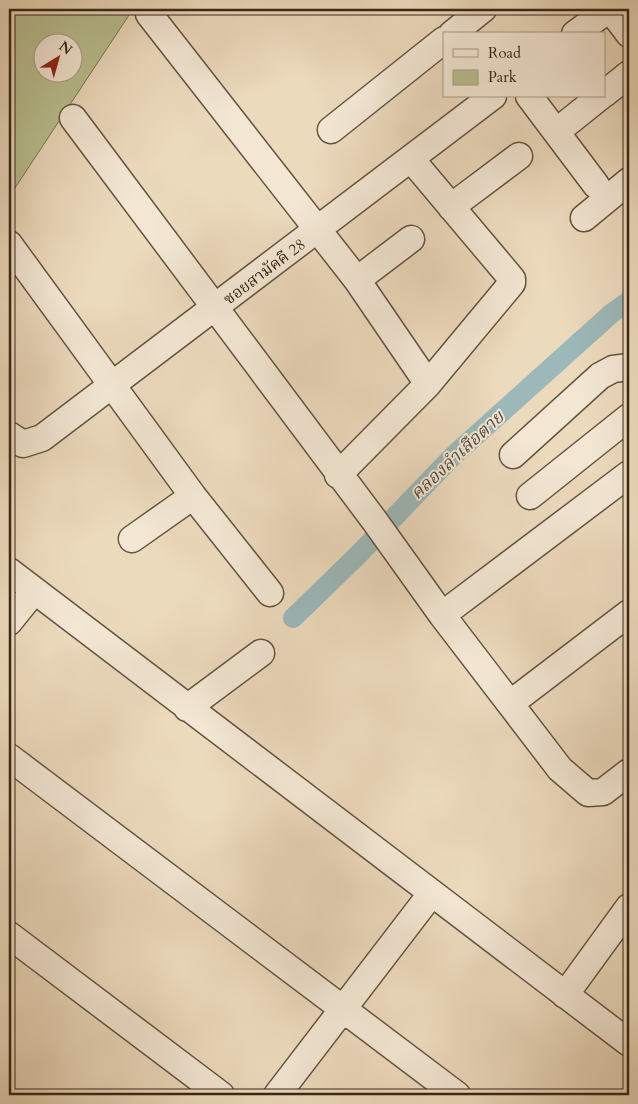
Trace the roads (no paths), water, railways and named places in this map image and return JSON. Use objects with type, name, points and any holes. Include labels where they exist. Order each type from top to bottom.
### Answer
[{"type":"street","points":[[454,32],[483,9]]},
{"type":"street","points":[[578,32],[609,9],[629,34]]},
{"type":"street","points":[[149,14],[357,280],[428,384]]},
{"type":"street","points":[[331,130],[443,41]]},
{"type":"street","points":[[606,92],[629,74]]},
{"type":"street","name":"ซอยสามัคคี 28","points":[[21,439],[42,438],[490,98]]},
{"type":"street","points":[[530,98],[596,185]]},
{"type":"street","points":[[556,132],[598,98]]},
{"type":"street","points":[[73,118],[442,615],[560,769],[588,793],[604,792],[629,772]]},
{"type":"street","points":[[451,207],[519,156]]},
{"type":"street","points":[[338,475],[428,384],[512,283],[512,279],[411,159]]},
{"type":"street","points":[[584,218],[629,181]]},
{"type":"street","points":[[357,280],[411,239]]},
{"type":"street","points":[[9,244],[193,496],[270,593]]},
{"type":"street","points":[[513,455],[600,376],[613,368],[629,367]]},
{"type":"street","points":[[530,496],[629,418]]},
{"type":"street","points":[[442,615],[629,474]]},
{"type":"street","points":[[132,538],[193,496]]},
{"type":"street","points":[[9,571],[629,1043]]},
{"type":"street","points":[[9,622],[34,591]]},
{"type":"street","points":[[511,703],[629,613]]},
{"type":"street","points":[[187,708],[261,653]]},
{"type":"street","points":[[9,757],[457,1095]]},
{"type":"street","points":[[277,1095],[431,894]]},
{"type":"street","points":[[565,995],[629,907]]},
{"type":"street","points":[[9,935],[221,1095]]},
{"type":"waterway","name":"คลองลำเสือตาย","points":[[293,618],[358,555],[453,456],[612,313],[629,301]]}]
